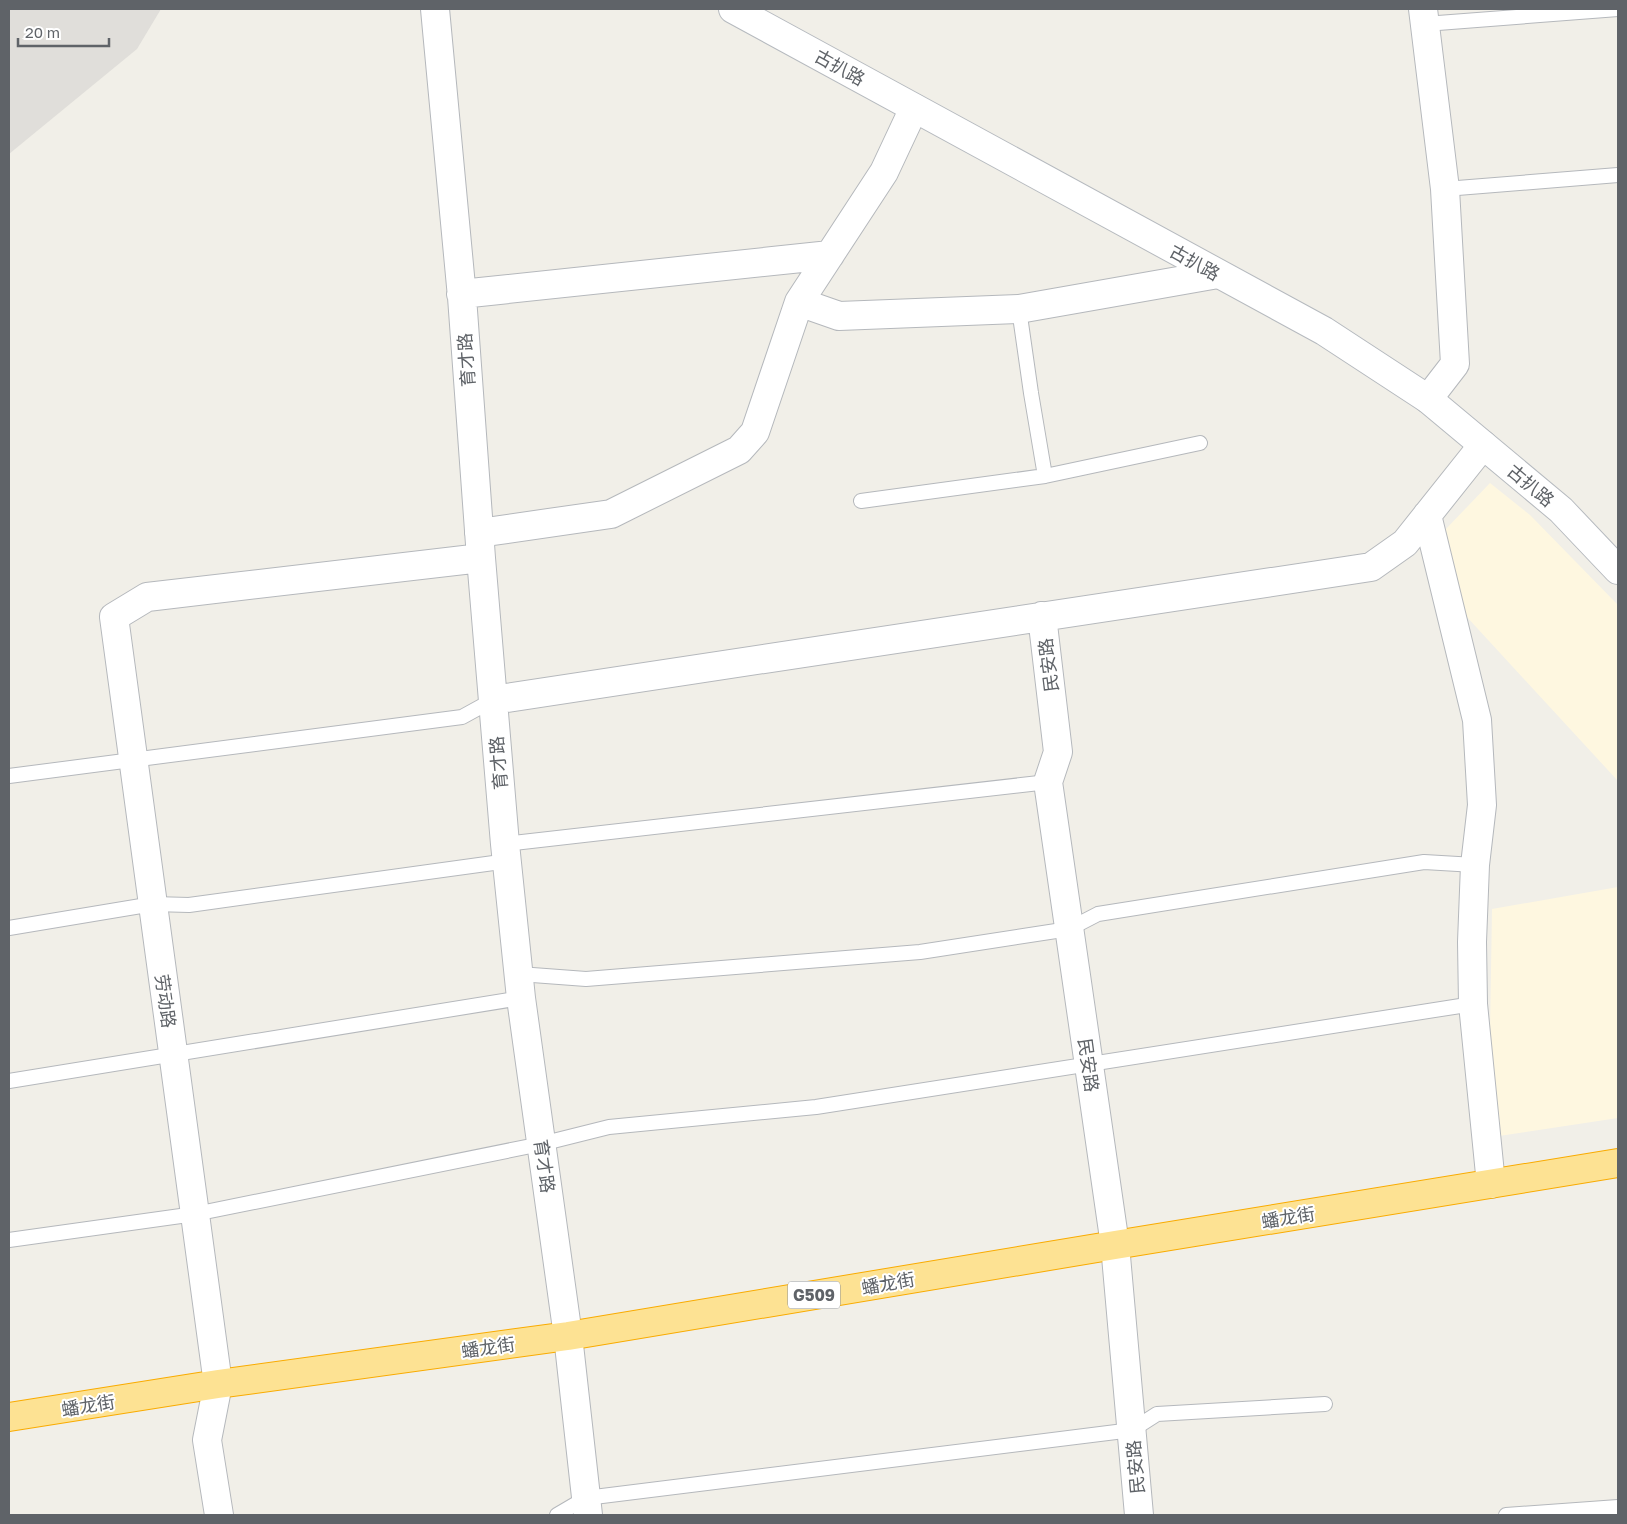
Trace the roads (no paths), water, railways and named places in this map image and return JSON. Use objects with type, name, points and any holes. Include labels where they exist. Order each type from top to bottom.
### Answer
[{"type":"highway","name":"蟠龙街","points":[[9,1417],[218,1384],[568,1336],[1618,1163]]},
{"type":"street","name":"育才路","points":[[435,9],[461,294],[492,700],[520,986],[568,1336],[587,1506]]},
{"type":"street","name":"古扒路","points":[[733,9],[1324,331],[1428,399],[1561,510],[1618,570]]},
{"type":"street","points":[[1424,17],[1445,189],[1454,364],[1428,399]]},
{"type":"street","points":[[480,546],[611,514],[738,450],[755,432],[799,302],[884,172],[914,108]]},
{"type":"street","points":[[461,294],[830,255]]},
{"type":"street","points":[[799,302],[839,316],[1019,309],[1218,274]]},
{"type":"street","points":[[492,700],[1371,567],[1405,543],[1483,445]]},
{"type":"street","points":[[1427,515],[1477,720],[1482,805],[1475,865],[1472,942],[1473,1004],[1491,1184]]},
{"type":"street","name":"劳动路","points":[[219,1515],[207,1440],[218,1384],[114,617],[147,597],[480,546]]},
{"type":"street","name":"民安路","points":[[1042,616],[1058,752],[1048,782],[1115,1245],[1139,1515]]},
{"type":"lane","points":[[1424,17],[1618,9]]},
{"type":"lane","points":[[1445,189],[1618,175]]},
{"type":"lane","points":[[1019,309],[1031,393],[1046,476]]},
{"type":"lane","points":[[861,501],[1046,476],[1200,443]]},
{"type":"lane","points":[[9,776],[462,717],[492,700]]},
{"type":"lane","points":[[9,928],[153,904],[189,905],[507,853],[1048,782]]},
{"type":"lane","points":[[9,1082],[173,1054],[520,986],[910,953],[1069,928],[1098,914],[1424,862],[1475,865]]},
{"type":"lane","points":[[9,1240],[195,1214],[541,1144],[609,1127],[816,1107],[1473,1004]]},
{"type":"lane","points":[[557,1515],[587,1506],[1132,1430],[1157,1414],[1325,1404]]},
{"type":"lane","points":[[1506,1515],[1618,1507]]}]
